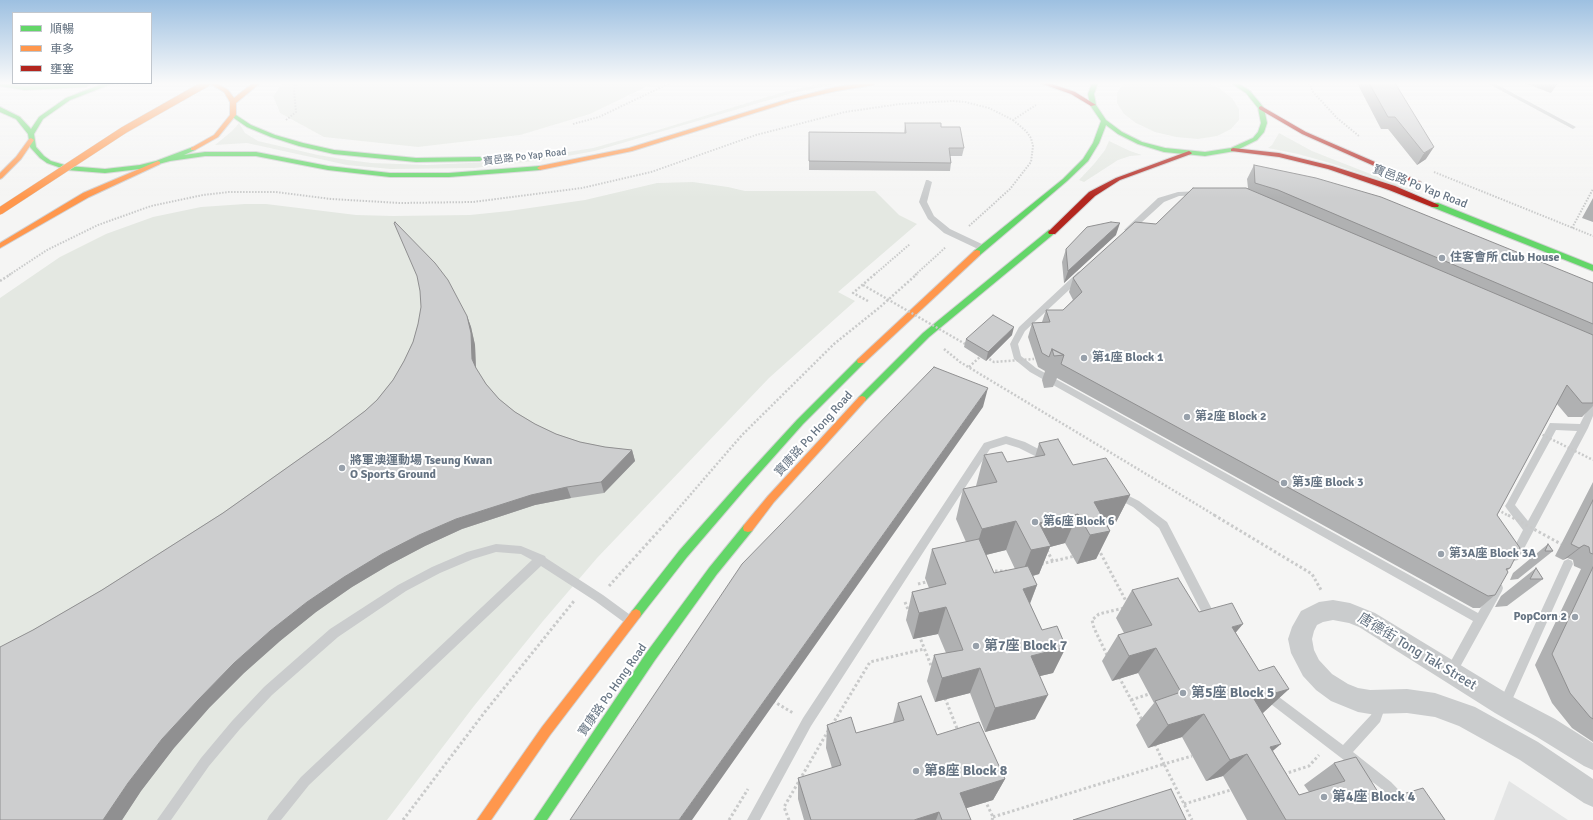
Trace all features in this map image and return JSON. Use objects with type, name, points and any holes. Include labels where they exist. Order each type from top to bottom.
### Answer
[{"type":"main road","points":[[20,121],[31,137],[33,147],[48,162],[67,168],[105,171],[140,167],[172,159],[216,136],[229,121]]},
{"type":"main road","points":[[0,177],[20,158],[39,121]]},
{"type":"main road","points":[[0,203],[128,121]]},
{"type":"main road","points":[[0,211],[118,134],[140,121]]},
{"type":"main road","name":"寶邑路 Po Yap Road","points":[[242,121],[249,126],[273,136],[301,145],[334,152],[416,160],[492,158]]},
{"type":"main road","name":"寶邑路 Po Yap Road","points":[[172,159],[204,154],[244,153],[269,156],[346,171],[449,176],[523,170],[564,164],[630,150],[723,121]]},
{"type":"main road","name":"寶邑路 Po Yap Road","points":[[1104,121],[1120,133],[1164,150],[1205,154],[1233,150],[1279,155],[1330,167],[1392,188],[1593,268]]},
{"type":"main road","name":"寶康路 Po Hong Road","points":[[483,820],[546,731],[630,621],[683,554],[744,484],[800,422],[852,369],[983,248],[1065,180],[1086,160],[1096,143],[1104,121]]},
{"type":"main road","name":"寶邑路 Po Yap Road","points":[[1233,150],[1255,139],[1261,132],[1264,121]]},
{"type":"main road","name":"寶邑路 Po Yap Road","points":[[1284,121],[1304,133],[1424,185]]},
{"type":"main road","name":"寶康路 Po Hong Road","points":[[540,820],[651,656],[713,571],[771,499],[819,444],[877,383],[926,335],[1048,234],[1092,194],[1118,179],[1189,153]]},
{"type":"main road","points":[[0,246],[86,195],[158,163]]},
{"type":"street","name":"唐德街 Tong Tak Street","points":[[1593,757],[1546,728],[1504,705],[1367,620],[1350,613],[1333,610],[1319,612],[1309,618],[1303,627],[1300,639],[1303,653],[1311,668],[1324,682],[1340,693],[1358,700],[1407,701],[1435,705],[1466,716],[1529,751],[1593,794]]},
{"type":"lane","points":[[1562,121],[1573,127]]},
{"type":"lane","points":[[928,182],[923,202],[932,217],[941,227],[983,248]]},
{"type":"lane","points":[[1120,238],[1161,200],[1178,194],[1210,193]]},
{"type":"lane","points":[[1086,270],[1022,329],[1014,344],[1016,357],[1032,370],[1481,620]]},
{"type":"lane","points":[[1510,564],[1583,428],[1593,406]]},
{"type":"lane","points":[[1529,529],[1510,506],[1553,426],[1583,428]]},
{"type":"lane","points":[[753,820],[807,722],[987,446],[1006,440],[1022,445],[1056,462]]},
{"type":"lane","points":[[1109,490],[1136,504],[1163,525],[1216,629]]},
{"type":"lane","points":[[164,820],[205,762],[236,725],[268,691],[312,652],[362,614],[402,588],[436,570],[483,550],[502,548],[521,550],[541,560],[599,598],[630,621]]},
{"type":"lane","points":[[273,820],[305,781],[541,560]]},
{"type":"lane","points":[[1504,705],[1568,564]]},
{"type":"lane","points":[[1451,672],[1503,578]]},
{"type":"lane","points":[[1260,688],[1387,786],[1413,813],[1417,820]]},
{"type":"lane","points":[[1344,753],[1376,718],[1382,701]]},
{"type":"path","points":[[573,124],[583,121]]},
{"type":"path","points":[[599,598],[620,572],[695,491],[742,435],[834,344],[880,307],[1010,189],[1031,162],[1033,146],[1031,138],[1026,131],[1014,121]]},
{"type":"path","points":[[1343,121],[1361,137]]},
{"type":"path","name":"寶邑路 Po Yap Road","points":[[1428,170],[1593,236]]},
{"type":"path","points":[[1572,228],[1593,189]]},
{"type":"path","points":[[868,300],[853,293],[910,244]]},
{"type":"path","points":[[863,285],[973,349]]},
{"type":"path","points":[[953,340],[958,336]]},
{"type":"path","points":[[938,354],[948,345]]},
{"type":"path","points":[[944,349],[969,367],[1312,574],[1324,596]]},
{"type":"path","points":[[969,367],[987,351]]},
{"type":"path","points":[[978,352],[994,362],[1034,359]]},
{"type":"path","points":[[1538,433],[1593,460]]},
{"type":"path","points":[[1498,510],[1561,544]]},
{"type":"path","points":[[1046,548],[1053,562]]},
{"type":"path","points":[[1092,552],[1099,550],[1130,606],[1099,614],[1092,620],[1094,628],[1109,659]]},
{"type":"path","points":[[1035,566],[1079,555]]},
{"type":"path","points":[[987,572],[1009,571]]},
{"type":"path","points":[[915,585],[933,581]]},
{"type":"path","points":[[403,820],[580,586]]},
{"type":"path","points":[[908,595],[904,600],[912,618]]},
{"type":"path","points":[[917,631],[934,673]]},
{"type":"path","points":[[789,820],[784,807],[870,662],[924,649]]},
{"type":"path","points":[[1116,672],[1143,722]]},
{"type":"path","points":[[942,693],[958,733]]},
{"type":"path","points":[[1132,700],[1149,694]]},
{"type":"path","points":[[769,698],[807,722],[823,739]]},
{"type":"path","points":[[1153,740],[1192,820]]},
{"type":"path","points":[[1280,775],[1309,766],[1331,743]]},
{"type":"path","points":[[984,796],[992,818],[1192,756]]},
{"type":"path","points":[[1184,804],[1236,789]]},
{"type":"shaded area","points":[[295,121],[566,121],[520,135],[418,147],[324,137]]},
{"type":"shaded area","points":[[687,121],[697,121],[595,151],[556,158],[474,168],[391,169],[347,165],[247,143],[215,145],[239,123],[245,133],[258,141],[318,155],[372,163],[427,165],[511,161],[593,148]]},
{"type":"shaded area","points":[[1134,121],[1238,121],[1231,129],[1217,136],[1198,139],[1176,137],[1155,132]]},
{"type":"shaded area","points":[[1279,133],[1312,151],[1424,195],[1330,163],[1298,154],[1268,148],[1272,145]]},
{"type":"shaded area","points":[[1109,141],[1142,155],[1130,156],[1118,160],[1084,182],[1079,180],[1105,150]]},
{"type":"shaded area","name":"將軍澳運動場 Tseung Kwan O Sports Ground","points":[[693,182],[745,191],[875,191],[899,215],[917,224],[838,292],[855,301],[769,378],[597,558],[543,621],[474,706],[387,820],[0,820],[0,298],[60,257],[106,234],[153,217],[201,207],[266,204],[356,215],[470,215],[585,200],[657,183]]},
{"type":"shaded area","points":[[1509,781],[1568,820],[1494,820]]},
{"type":"building","points":[[1398,121],[1418,121],[1434,147],[1424,153]]},
{"type":"building","points":[[905,123],[941,123],[941,127],[960,127],[964,148],[949,148],[951,163],[809,161],[809,132],[906,133]]},
{"type":"building","points":[[1254,165],[1316,178],[1381,197],[1593,283],[1593,324],[1278,190],[1255,183]]},
{"type":"building","points":[[1193,188],[1246,188],[1593,335],[1593,403],[1582,403],[1567,385],[1497,515],[1520,548],[1510,568],[1506,569],[1508,572],[1495,595],[1488,596],[1061,364],[1064,355],[1052,349],[1049,357],[1042,353],[1032,323],[1050,322],[1046,310],[1063,310],[1082,292],[1073,278],[1135,222],[1156,224]]},
{"type":"building","points":[[395,222],[435,263],[448,280],[467,316],[471,333],[472,359],[486,384],[499,399],[515,412],[556,434],[580,442],[632,450],[601,482],[567,487],[531,495],[456,519],[419,535],[382,554],[307,602],[270,631],[234,663],[198,700],[162,739],[128,783],[103,820],[0,820],[0,647],[33,630],[102,590],[223,513],[329,438],[377,400],[393,380],[413,342],[421,307],[417,276],[394,223]]},
{"type":"building","points":[[1111,222],[1120,223],[1068,271],[1066,249],[1087,227]]},
{"type":"building","points":[[993,315],[1014,327],[988,352],[966,339]]},
{"type":"building","points":[[1052,349],[1064,355],[1054,356]]},
{"type":"building","points":[[934,367],[988,388],[679,820],[570,820],[742,564]]},
{"type":"building","points":[[1058,439],[1073,465],[1106,458],[1130,495],[1094,502],[1110,531],[1090,535],[1078,514],[1039,523],[1051,546],[1031,550],[1016,521],[982,529],[963,489],[997,482],[984,455],[1002,452],[1007,462],[1045,455],[1039,443]]},
{"type":"building","points":[[1593,500],[1593,554],[1590,553],[1589,547],[1584,545],[1579,548],[1571,544]]},
{"type":"building","points":[[979,539],[994,573],[1028,566],[1037,585],[1023,589],[1042,630],[1057,626],[1066,647],[1031,656],[1048,695],[995,708],[980,668],[942,678],[934,655],[963,650],[946,607],[919,613],[912,592],[946,584],[932,549]]},
{"type":"building","points":[[1548,544],[1553,551],[1545,551]]},
{"type":"building","points":[[1593,567],[1593,719],[1570,693],[1552,654]]},
{"type":"building","points":[[1536,568],[1543,579],[1530,579]]},
{"type":"building","points":[[1178,578],[1199,612],[1232,603],[1243,624],[1232,627],[1259,671],[1274,666],[1289,689],[1254,699],[1281,744],[1270,747],[1299,795],[1345,781],[1334,763],[1356,757],[1383,800],[1423,788],[1445,820],[1286,820],[1247,754],[1230,760],[1204,714],[1168,725],[1155,701],[1181,692],[1156,648],[1129,656],[1118,635],[1152,625],[1132,590]]},
{"type":"building","points":[[921,696],[937,735],[979,722],[1005,779],[960,793],[971,820],[942,820],[939,812],[914,820],[811,820],[798,778],[841,765],[827,725],[851,717],[856,733],[904,720],[898,703]]},
{"type":"building","points":[[1171,789],[1186,820],[1073,820]]},
{"type":"traffic: fast","points":[[21,121],[31,134]]},
{"type":"traffic: fast","points":[[39,121],[31,134],[33,147],[49,162],[67,168],[105,171],[140,167],[158,163],[193,149]]},
{"type":"traffic: fast","points":[[242,121],[249,126],[273,136],[301,145],[334,152],[416,160],[480,159]]},
{"type":"traffic: fast","points":[[1104,121],[1120,133],[1140,143],[1164,150],[1205,154],[1233,150],[1255,139],[1261,132],[1264,121]]},
{"type":"traffic: fast","points":[[977,253],[1065,180],[1086,160],[1096,143],[1104,121]]},
{"type":"traffic: fast","points":[[172,159],[205,154],[256,154],[328,168],[390,175],[449,175],[540,168]]},
{"type":"traffic: fast","points":[[1435,205],[1593,268]]},
{"type":"traffic: fast","points":[[862,399],[926,335],[1052,232]]},
{"type":"traffic: fast","points":[[636,614],[683,554],[744,484],[800,422],[861,361]]},
{"type":"traffic: fast","points":[[540,820],[651,656],[713,571],[748,528]]},
{"type":"traffic: slow","points":[[0,211],[139,121]]},
{"type":"traffic: slow","points":[[193,149],[216,136],[228,121]]},
{"type":"traffic: slow","points":[[540,168],[630,150],[723,121]]},
{"type":"traffic: slow","points":[[0,177],[19,158],[31,140]]},
{"type":"traffic: slow","points":[[0,246],[86,195],[158,163]]},
{"type":"traffic: slow","points":[[861,361],[977,253]]},
{"type":"traffic: slow","points":[[748,528],[771,499],[862,399]]},
{"type":"traffic: slow","points":[[483,820],[546,731],[636,614]]},
{"type":"traffic: jam","points":[[1284,121],[1304,133],[1417,182]]},
{"type":"traffic: jam","points":[[1233,150],[1279,155],[1330,167],[1392,188],[1435,205]]},
{"type":"traffic: jam","points":[[1052,232],[1092,194],[1118,179],[1189,153]]},
{"type":"place","name":"住客會所 Club House","points":[[1442,258]]},
{"type":"place","name":"第1座 Block 1","points":[[1084,358]]},
{"type":"place","name":"第2座 Block 2","points":[[1187,417]]},
{"type":"place","name":"將軍澳運動場 Tseung Kwan O Sports Ground","points":[[342,468]]},
{"type":"place","name":"第3座 Block 3","points":[[1284,483]]},
{"type":"place","name":"第6座 Block 6","points":[[1035,522]]},
{"type":"place","name":"第3A座 Block 3A","points":[[1441,554]]},
{"type":"place","name":"PopCorn 2","points":[[1575,617]]},
{"type":"place","name":"第7座 Block 7","points":[[976,646]]},
{"type":"place","name":"第5座 Block 5","points":[[1183,693]]},
{"type":"place","name":"第8座 Block 8","points":[[916,771]]},
{"type":"place","name":"第4座 Block 4","points":[[1324,797]]}]
